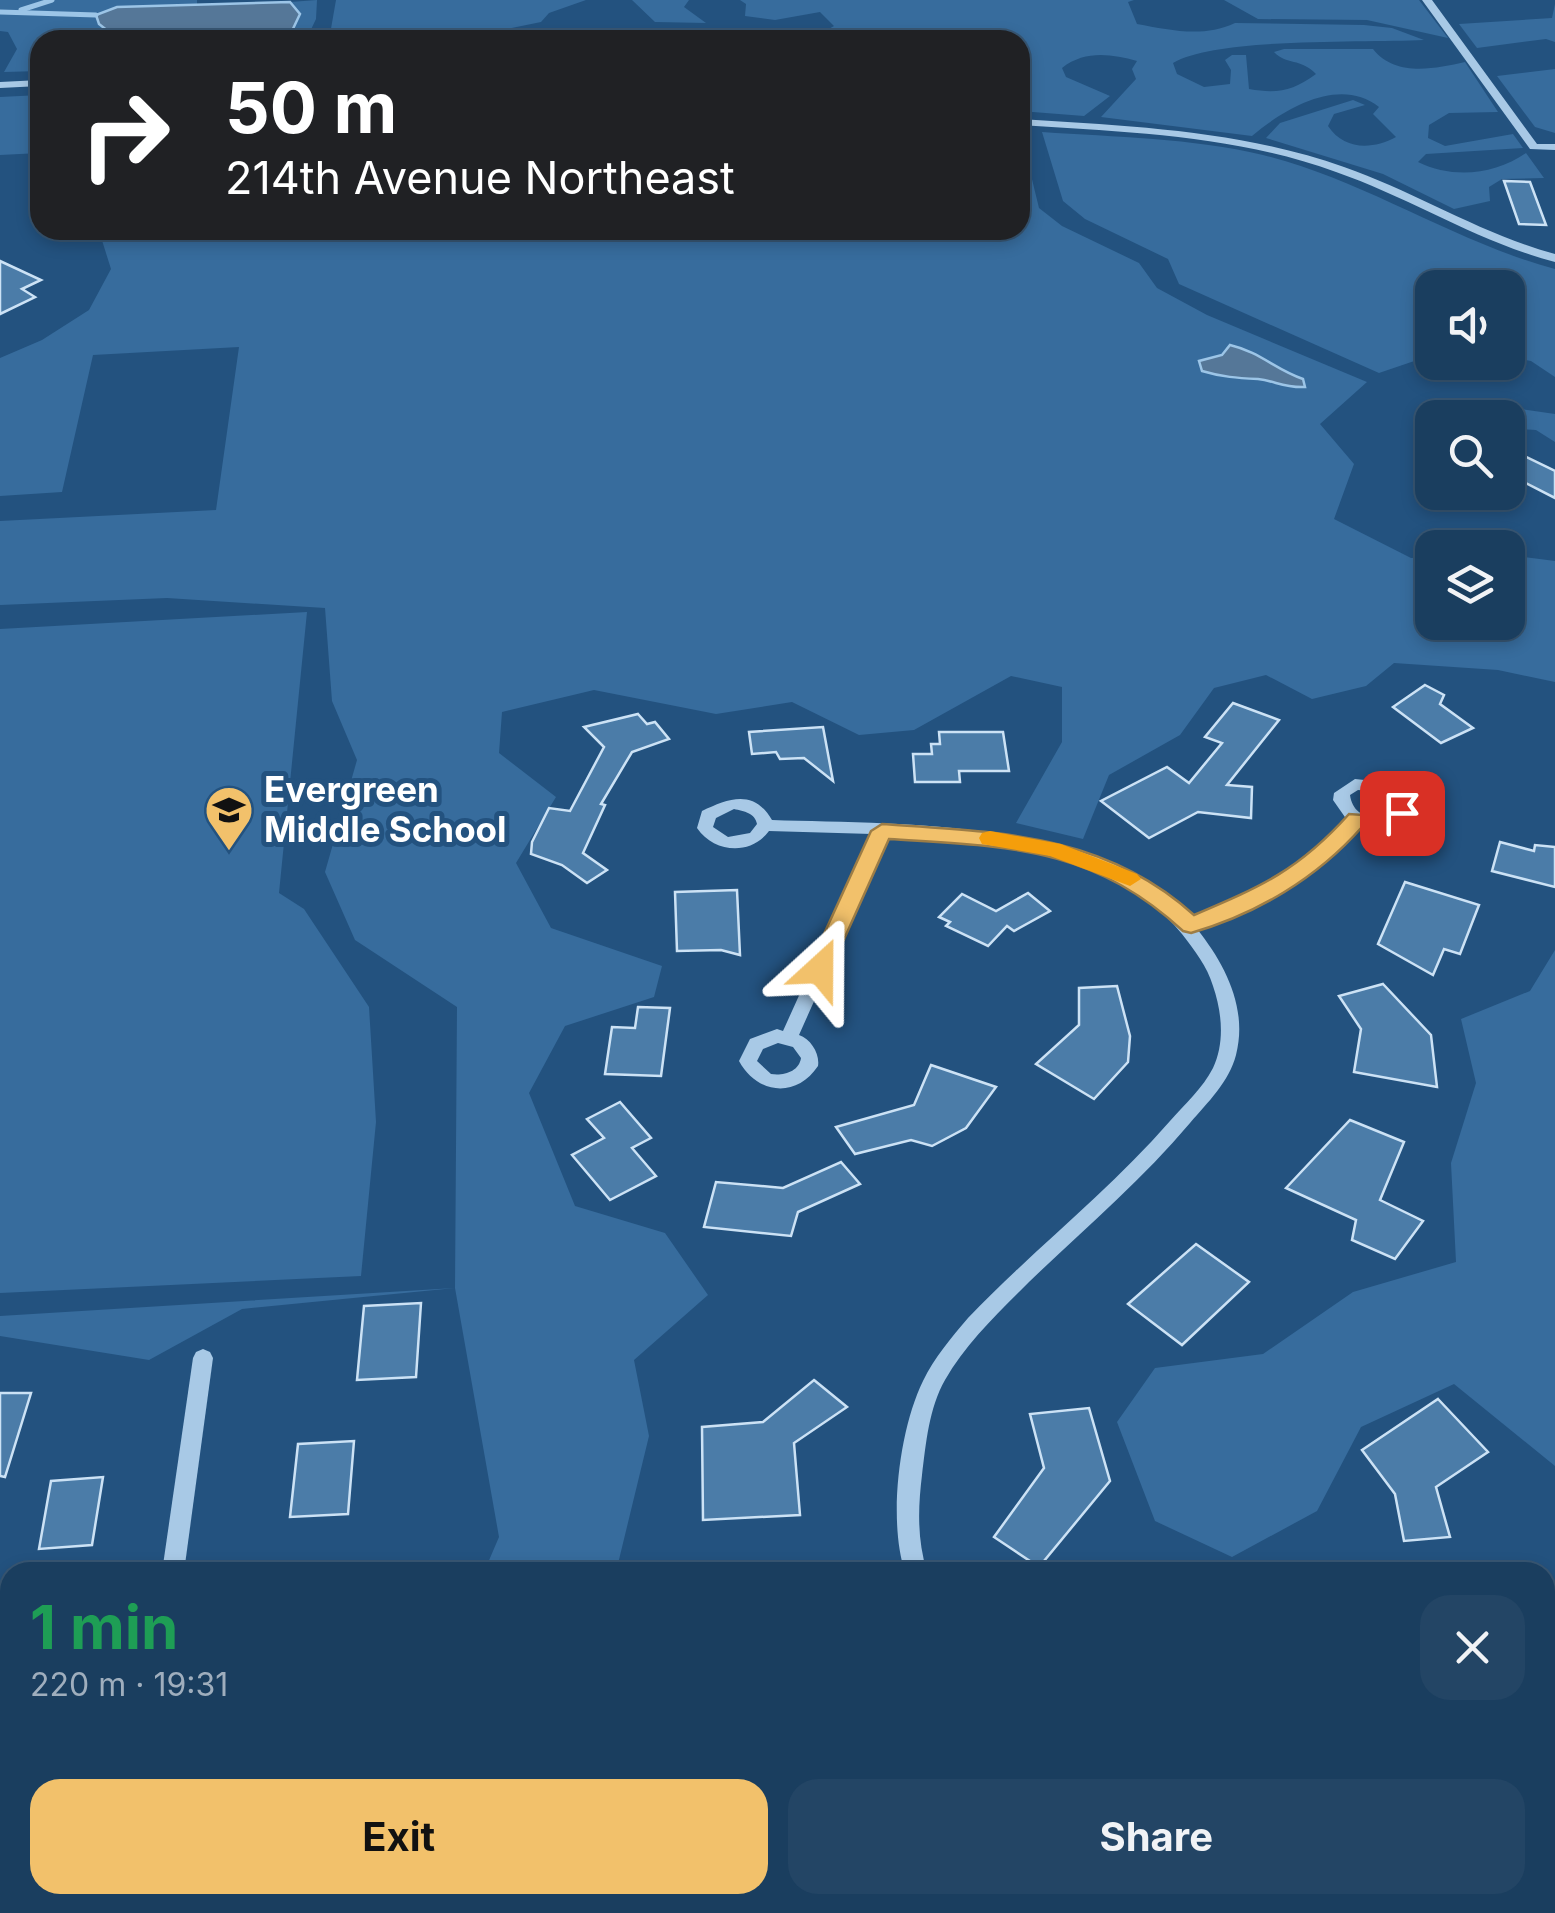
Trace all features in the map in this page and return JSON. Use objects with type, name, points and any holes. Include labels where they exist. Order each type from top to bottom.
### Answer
[{"type":"street","points":[[1427,0],[1534,147],[1555,147]]},
{"type":"street","points":[[0,85],[30,84]]},
{"type":"street","points":[[1030,123],[1186,134],[1292,154],[1393,190],[1508,244],[1555,258]]},
{"type":"street","points":[[1191,925],[1284,885],[1336,842],[1357,818]]},
{"type":"street","points":[[765,825],[1008,840],[1054,849],[1103,865],[1154,892],[1191,925],[1219,974],[1231,1031],[1221,1071],[1161,1146],[995,1305],[948,1356],[920,1408],[906,1514],[912,1562]]},
{"type":"street","points":[[789,1038],[882,831]]},
{"type":"street","points":[[175,1562],[203,1358]]},
{"type":"shaded area","points":[[0,0],[197,0],[197,4],[117,7],[96,16],[140,30],[30,30],[30,71],[4,72],[17,49],[8,32],[0,31]]},
{"type":"shaded area","points":[[317,0],[311,30],[292,30],[300,14],[290,2]]},
{"type":"shaded area","points":[[336,0],[586,0],[549,13],[541,22],[507,30],[331,30]]},
{"type":"shaded area","points":[[632,0],[689,0],[684,7],[706,23],[655,22]]},
{"type":"shaded area","points":[[740,0],[1134,0],[1128,2],[1137,24],[1174,30],[1211,30],[1235,23],[1392,28],[1424,40],[1256,45],[1194,55],[1173,63],[1177,74],[1204,87],[1230,84],[1231,70],[1225,60],[1232,55],[1246,55],[1249,89],[1268,91],[1292,88],[1316,74],[1274,52],[1284,49],[1373,49],[1392,64],[1416,69],[1465,62],[1498,112],[1449,113],[1429,125],[1428,138],[1445,146],[1513,134],[1523,148],[1426,154],[1418,162],[1445,171],[1473,172],[1501,166],[1526,153],[1544,178],[1502,179],[1489,187],[1490,201],[1454,209],[1383,174],[1266,138],[1280,123],[1353,100],[1365,105],[1334,114],[1328,126],[1335,134],[1350,143],[1368,146],[1396,137],[1373,114],[1379,107],[1364,98],[1330,95],[1313,99],[1280,115],[1252,136],[1101,117],[1136,79],[1132,69],[1137,61],[1098,55],[1080,58],[1062,68],[1066,77],[1110,96],[1084,116],[1030,112],[1030,30],[827,30],[834,26],[820,12],[775,20],[745,16],[746,4]]},
{"type":"shaded area","points":[[1224,0],[1419,0],[1448,38],[1367,20],[1258,19]]},
{"type":"shaded area","points":[[290,2],[300,14],[292,30],[107,30],[96,15],[117,7]]},
{"type":"shaded area","points":[[1555,4],[1555,42],[1546,39],[1477,48],[1459,24],[1552,18]]},
{"type":"shaded area","points":[[1555,69],[1555,133],[1535,127],[1497,76]]},
{"type":"shaded area","points":[[30,96],[30,154],[0,155],[0,97]]},
{"type":"shaded area","points":[[1042,132],[1236,149],[1301,166],[1481,243],[1555,269],[1555,377],[1525,360],[1525,270],[1415,270],[1415,361],[1379,373],[1179,284],[1168,259],[1085,219],[1063,201]]},
{"type":"shaded area","points":[[1030,171],[1039,208],[1062,226],[1139,263],[1157,288],[1207,315],[1367,382],[1320,424],[1354,464],[1334,519],[1415,558],[1415,640],[1525,640],[1525,557],[1555,561],[1555,682],[1498,670],[1394,663],[1366,686],[1312,699],[1266,675],[1214,688],[1180,735],[1109,775],[1083,839],[1016,823],[1062,742],[1062,687],[1011,676],[914,730],[859,735],[792,702],[716,714],[594,690],[502,712],[499,753],[556,797],[516,863],[551,928],[662,966],[654,997],[565,1026],[529,1093],[575,1206],[665,1233],[708,1295],[634,1360],[649,1436],[618,1562],[488,1562],[499,1537],[455,1288],[457,1007],[355,940],[325,872],[357,760],[332,701],[325,608],[167,598],[0,605],[0,521],[216,510],[239,347],[93,355],[62,492],[0,496],[0,358],[42,340],[89,310],[111,269],[102,240],[1030,240]]},
{"type":"shaded area","points":[[1230,345],[1303,379],[1305,387],[1202,371],[1199,361],[1222,355]]},
{"type":"shaded area","points":[[1525,410],[1555,414],[1555,442],[1536,430],[1525,429]]},
{"type":"shaded area","name":"Evergreen Middle School","points":[[307,612],[279,893],[304,909],[369,1007],[376,1122],[361,1276],[0,1293],[0,629]]},
{"type":"shaded area","points":[[1555,950],[1555,1466],[1454,1384],[1361,1427],[1317,1511],[1232,1557],[1155,1521],[1117,1422],[1155,1368],[1263,1354],[1353,1292],[1456,1262],[1451,1163],[1476,1083],[1461,1019],[1530,991]]},
{"type":"shaded area","points":[[455,1288],[242,1309],[149,1360],[0,1336],[0,1316]]},
{"type":"building","points":[[1504,181],[1530,182],[1546,225],[1519,224]]},
{"type":"building","points":[[0,261],[41,280],[22,289],[35,297],[0,314]]},
{"type":"building","points":[[1525,456],[1555,471],[1555,498],[1525,483]]},
{"type":"building","points":[[1425,685],[1444,695],[1440,704],[1473,728],[1441,743],[1393,707]]},
{"type":"building","points":[[1233,703],[1279,720],[1227,785],[1252,787],[1251,818],[1198,812],[1149,838],[1101,801],[1167,767],[1189,783],[1222,743],[1205,737]]},
{"type":"building","points":[[638,714],[647,724],[655,722],[669,739],[632,752],[601,804],[605,805],[583,853],[607,870],[587,883],[562,865],[531,854],[532,842],[549,808],[570,811],[604,747],[584,727]]},
{"type":"building","points":[[823,727],[833,781],[804,758],[780,759],[776,752],[752,754],[749,732]]},
{"type":"building","points":[[939,732],[1003,732],[1009,771],[959,771],[960,782],[915,782],[913,754],[932,754],[931,744],[940,744]]},
{"type":"building","points":[[1500,842],[1534,851],[1535,845],[1555,847],[1555,887],[1492,871]]},
{"type":"building","points":[[1405,882],[1479,905],[1460,954],[1444,949],[1433,975],[1378,944]]},
{"type":"building","points":[[737,890],[740,955],[721,950],[677,951],[675,892]]},
{"type":"building","points":[[1028,893],[1050,911],[1014,931],[1007,926],[988,946],[946,926],[950,922],[939,917],[962,894],[996,911]]},
{"type":"building","points":[[1383,984],[1431,1035],[1437,1087],[1354,1072],[1361,1029],[1339,996]]},
{"type":"building","points":[[1117,986],[1130,1036],[1128,1062],[1094,1099],[1036,1064],[1079,1025],[1079,988]]},
{"type":"building","points":[[638,1007],[670,1008],[661,1076],[605,1074],[612,1027],[635,1028]]},
{"type":"building","points":[[931,1065],[996,1087],[966,1128],[932,1146],[911,1140],[855,1154],[836,1127],[914,1105]]},
{"type":"building","points":[[620,1102],[651,1138],[632,1148],[656,1176],[610,1200],[572,1155],[604,1138],[587,1119]]},
{"type":"building","points":[[1350,1120],[1404,1142],[1380,1200],[1423,1221],[1395,1259],[1352,1240],[1356,1220],[1286,1188]]},
{"type":"building","points":[[841,1162],[860,1184],[798,1212],[791,1236],[704,1227],[716,1182],[783,1188]]},
{"type":"building","points":[[1196,1244],[1249,1282],[1182,1345],[1128,1304]]},
{"type":"building","points":[[421,1303],[416,1377],[357,1380],[364,1306]]},
{"type":"building","points":[[814,1380],[847,1407],[794,1443],[800,1515],[703,1520],[702,1427],[763,1422]]},
{"type":"building","points":[[0,1393],[31,1393],[5,1477],[0,1476]]},
{"type":"building","points":[[1438,1399],[1488,1452],[1436,1487],[1450,1537],[1404,1541],[1395,1494],[1362,1450]]},
{"type":"building","points":[[1089,1408],[1110,1481],[1043,1562],[1032,1562],[994,1537],[1044,1468],[1030,1414]]},
{"type":"building","points":[[354,1441],[348,1514],[290,1517],[298,1444]]},
{"type":"building","points":[[103,1477],[92,1545],[39,1549],[51,1481]]},
{"type":"waterway","points":[[21,10],[52,0]]},
{"type":"waterway","points":[[0,12],[96,15]]},
{"type":"slow traffic","points":[[990,838],[1054,849],[1103,865],[1130,879]]},
{"type":"place","name":"Evergreen Middle School","points":[[229,852]]},
{"type":"route","points":[[820,969],[882,831],[1008,840],[1054,849],[1103,865],[1154,892],[1191,925],[1284,885],[1336,842],[1357,818],[1389,822],[1402,813]]}]
